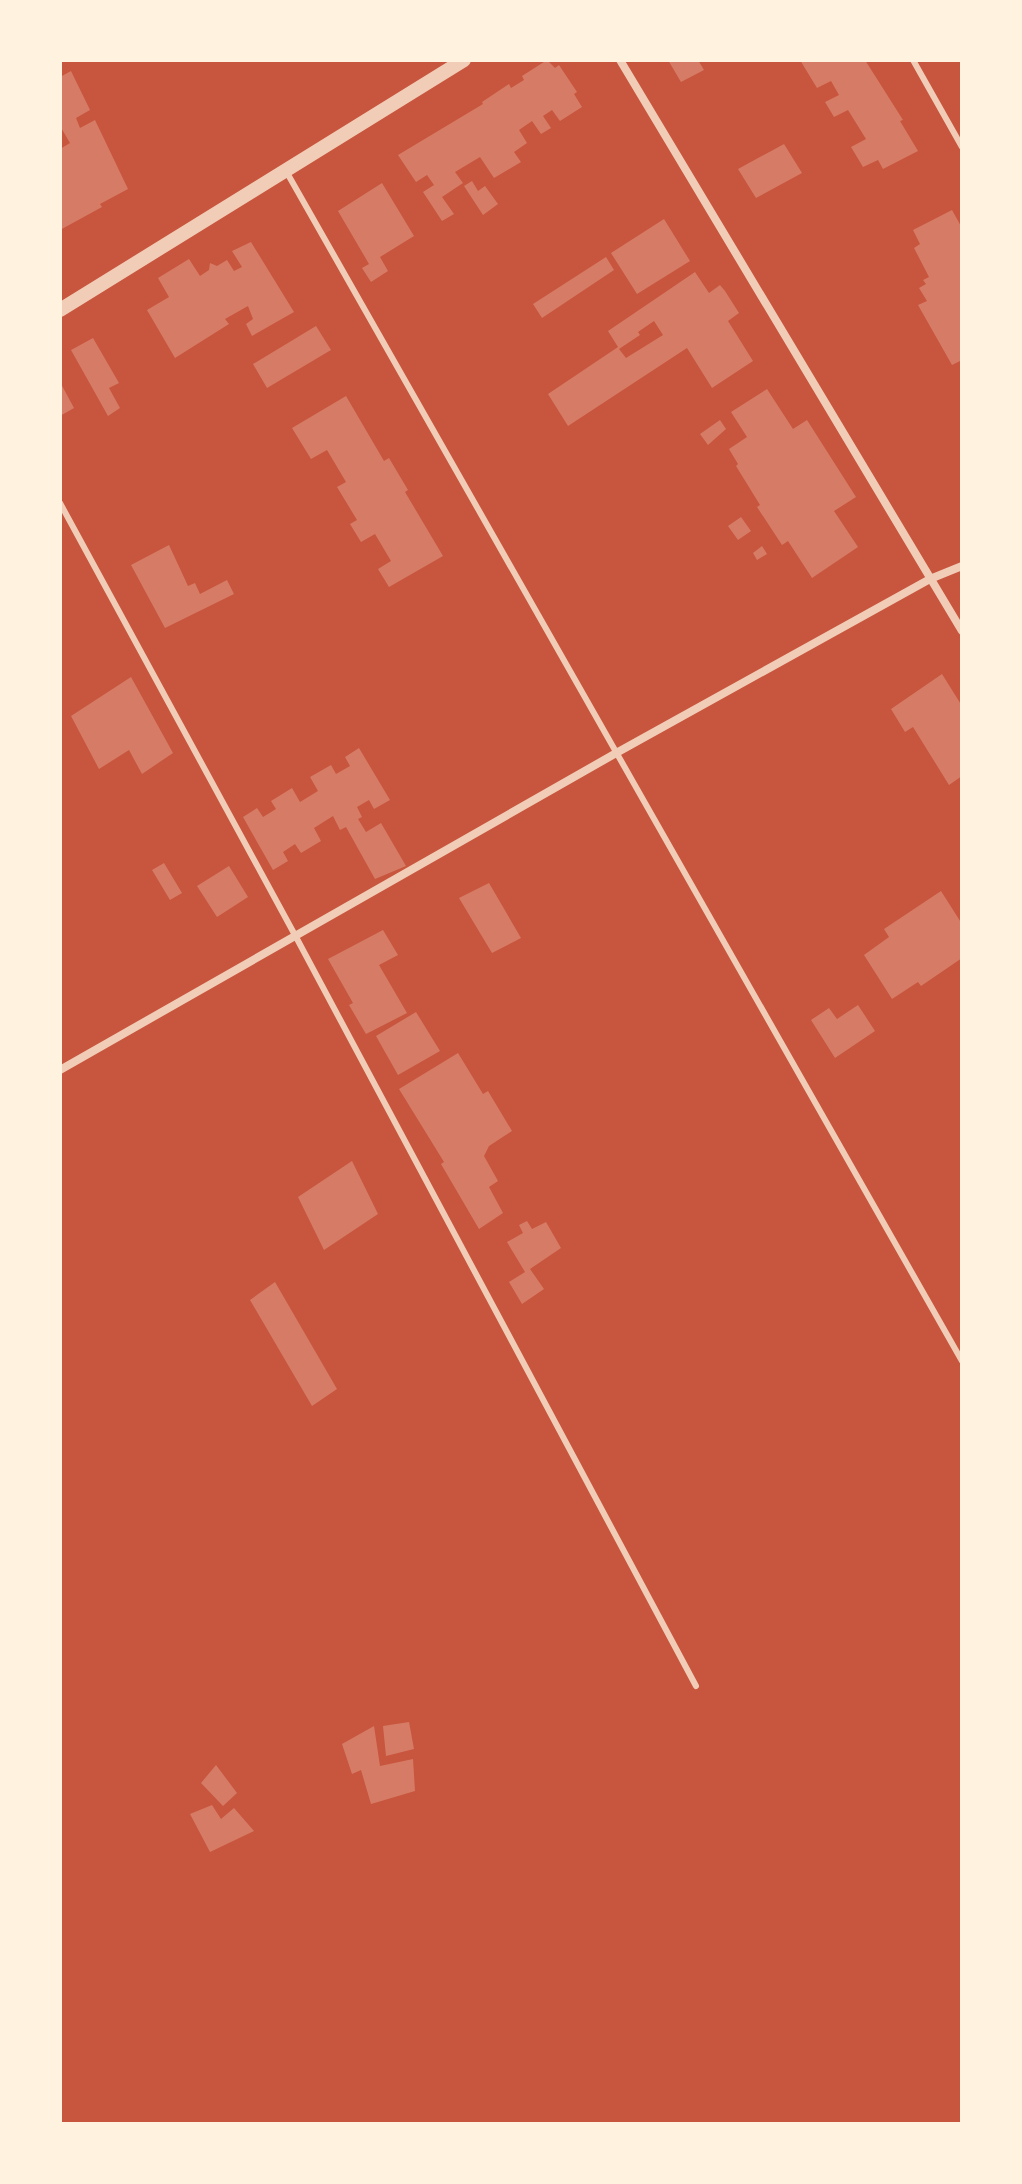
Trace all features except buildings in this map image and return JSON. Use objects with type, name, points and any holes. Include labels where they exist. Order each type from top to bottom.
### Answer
[{"type":"street","points":[[60,310],[464,60]]},
{"type":"street","points":[[620,60],[962,631]]},
{"type":"street","points":[[60,1070],[618,752],[930,579],[962,566]]},
{"type":"lane","points":[[913,60],[962,147]]},
{"type":"lane","points":[[286,171],[962,1361]]},
{"type":"lane","points":[[60,503],[696,1686]]}]
